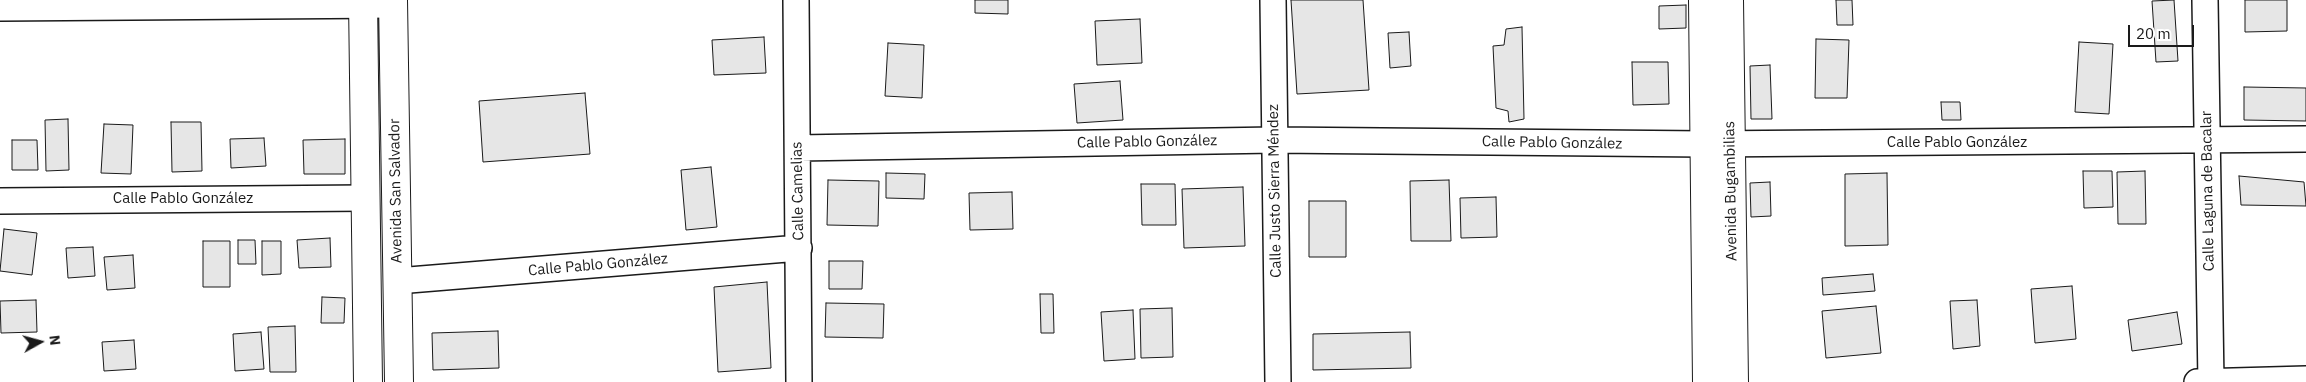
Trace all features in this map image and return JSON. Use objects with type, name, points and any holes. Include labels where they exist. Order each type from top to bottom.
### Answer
[{"type":"main road","name":"Avenida Bugambilias","points":[[1703,0],[1718,144],[1734,382]]},
{"type":"main road","name":"Avenida Bugambilias","points":[[1708,382],[1718,144],[1728,0]]},
{"type":"main road","name":"Avenida San Salvador","points":[[393,2],[399,382]]},
{"type":"main road","name":"Avenida San Salvador","points":[[363,3],[368,382]]},
{"type":"street","name":"Calle Camelias","points":[[796,0],[799,382]]},
{"type":"street","name":"Calle Justo Sierra Méndez","points":[[1273,0],[1278,382]]},
{"type":"street","name":"Calle Laguna de Bacalar","points":[[2205,0],[2211,382]]},
{"type":"street","points":[[0,8],[393,2]]},
{"type":"street","name":"Calle Pablo González","points":[[798,148],[1274,140],[1718,144],[2207,142],[2306,139]]},
{"type":"street","name":"Calle Pablo González","points":[[0,201],[366,198]]},
{"type":"street","name":"Calle Pablo González","points":[[397,281],[799,248]]},
{"type":"street","points":[[2196,382],[2306,380]]},
{"type":"building","points":[[975,0],[1008,0],[1008,14],[975,13]]},
{"type":"building","points":[[1291,0],[1363,0],[1369,90],[1297,94]]},
{"type":"building","points":[[1836,0],[1852,0],[1853,25],[1837,25]]},
{"type":"building","points":[[2174,0],[2178,61],[2156,62],[2152,1]]},
{"type":"building","points":[[2245,0],[2287,0],[2287,31],[2245,32]]},
{"type":"building","points":[[1686,5],[1686,28],[1659,29],[1659,6]]},
{"type":"building","points":[[1140,19],[1142,63],[1097,65],[1095,21]]},
{"type":"building","points":[[1522,27],[1524,119],[1509,122],[1508,111],[1496,108],[1493,46],[1504,45],[1506,29]]},
{"type":"building","points":[[1409,32],[1411,66],[1390,68],[1388,33]]},
{"type":"building","points":[[764,37],[766,73],[714,75],[712,40]]},
{"type":"building","points":[[1816,39],[1849,40],[1847,98],[1815,98]]},
{"type":"building","points":[[2079,42],[2113,44],[2109,114],[2075,112]]},
{"type":"building","points":[[888,43],[924,45],[922,98],[885,96]]},
{"type":"building","points":[[1632,62],[1668,62],[1669,104],[1633,105]]},
{"type":"building","points":[[1770,65],[1772,119],[1751,119],[1750,66]]},
{"type":"building","points":[[1120,81],[1123,120],[1077,123],[1074,84]]},
{"type":"building","points":[[2244,87],[2306,88],[2306,121],[2244,120]]},
{"type":"building","points":[[585,93],[590,154],[483,162],[479,101]]},
{"type":"building","points":[[1941,102],[1960,102],[1961,120],[1942,120]]},
{"type":"building","points":[[68,119],[69,170],[46,171],[45,120]]},
{"type":"building","points":[[171,122],[201,122],[202,171],[172,172]]},
{"type":"building","points":[[104,124],[133,125],[131,174],[101,173]]},
{"type":"building","points":[[264,138],[266,166],[231,168],[230,139]]},
{"type":"building","points":[[345,139],[345,174],[304,174],[303,140]]},
{"type":"building","points":[[12,140],[37,140],[38,170],[12,170]]},
{"type":"building","points":[[711,167],[717,227],[686,230],[681,170]]},
{"type":"building","points":[[2083,171],[2112,171],[2113,207],[2084,208]]},
{"type":"building","points":[[2145,171],[2146,224],[2118,224],[2117,172]]},
{"type":"building","points":[[886,173],[925,174],[924,199],[886,198]]},
{"type":"building","points":[[1887,173],[1888,245],[1845,246],[1845,174]]},
{"type":"building","points":[[2239,176],[2304,182],[2306,206],[2241,205]]},
{"type":"building","points":[[828,180],[879,181],[878,226],[827,225]]},
{"type":"building","points":[[1449,180],[1451,241],[1411,241],[1410,181]]},
{"type":"building","points":[[1770,182],[1771,216],[1751,217],[1750,183]]},
{"type":"building","points":[[1141,184],[1175,184],[1176,225],[1142,225]]},
{"type":"building","points":[[1243,187],[1245,246],[1184,248],[1182,189]]},
{"type":"building","points":[[1012,192],[1013,229],[970,230],[969,193]]},
{"type":"building","points":[[1496,197],[1497,237],[1461,238],[1460,198]]},
{"type":"building","points":[[1309,201],[1346,201],[1346,257],[1309,257]]},
{"type":"building","points":[[4,229],[37,233],[32,275],[0,271]]},
{"type":"building","points":[[330,238],[331,267],[299,268],[297,240]]},
{"type":"building","points":[[238,240],[255,240],[256,264],[238,264]]},
{"type":"building","points":[[203,241],[230,241],[230,287],[203,287]]},
{"type":"building","points":[[262,241],[281,241],[281,274],[262,275]]},
{"type":"building","points":[[93,247],[95,276],[68,278],[66,248]]},
{"type":"building","points":[[133,255],[135,288],[107,290],[104,257]]},
{"type":"building","points":[[829,261],[863,261],[862,289],[829,289]]},
{"type":"building","points":[[1873,274],[1875,291],[1823,295],[1822,278]]},
{"type":"building","points":[[767,282],[771,368],[718,372],[714,287]]},
{"type":"building","points":[[2072,286],[2076,339],[2035,343],[2031,289]]},
{"type":"building","points":[[1040,294],[1053,294],[1054,333],[1041,333]]},
{"type":"building","points":[[322,297],[345,298],[344,323],[321,323]]},
{"type":"building","points":[[36,300],[37,332],[1,333],[0,301]]},
{"type":"building","points":[[1977,300],[1980,346],[1953,349],[1950,301]]},
{"type":"building","points":[[826,303],[884,304],[883,338],[825,337]]},
{"type":"building","points":[[1876,306],[1881,353],[1826,358],[1822,311]]},
{"type":"building","points":[[1172,308],[1173,357],[1141,358],[1140,309]]},
{"type":"building","points":[[1133,310],[1135,359],[1104,361],[1101,312]]},
{"type":"building","points":[[2177,312],[2182,344],[2132,351],[2128,320]]},
{"type":"building","points":[[295,326],[296,372],[270,372],[268,327]]},
{"type":"building","points":[[498,331],[499,368],[433,370],[432,333]]},
{"type":"building","points":[[261,332],[264,369],[235,371],[233,334]]},
{"type":"building","points":[[1410,332],[1411,368],[1313,370],[1313,334]]},
{"type":"building","points":[[134,340],[136,369],[104,371],[102,342]]}]
